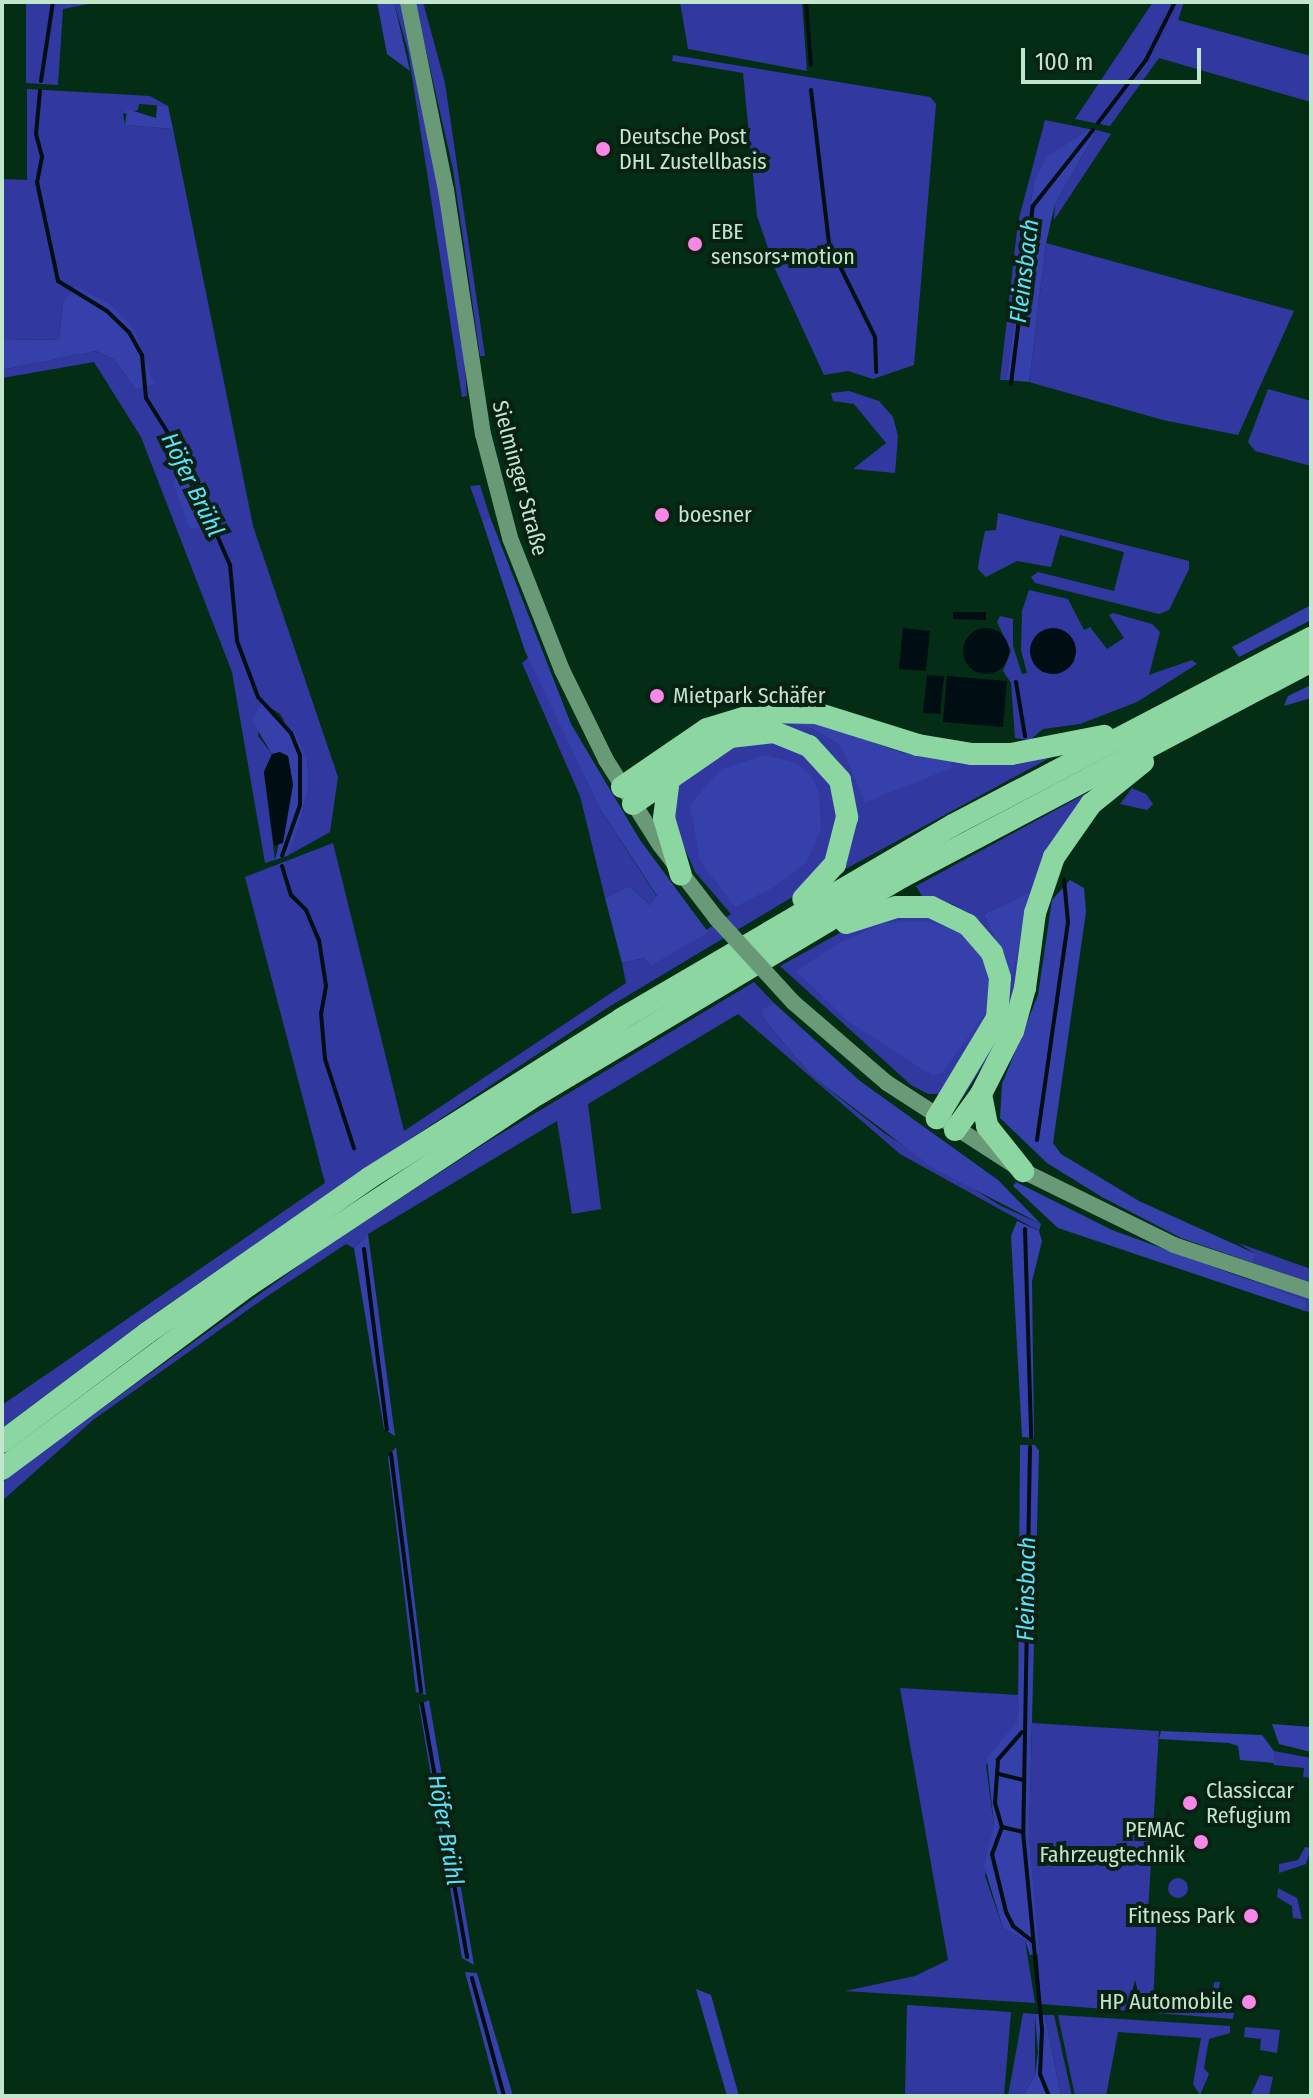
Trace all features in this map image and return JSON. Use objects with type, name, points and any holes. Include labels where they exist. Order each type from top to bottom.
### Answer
[{"type":"highway","points":[[2,1442],[134,1342],[369,1178],[788,920],[1121,735],[1311,638]]},
{"type":"highway","points":[[2,1469],[139,1364],[389,1190],[779,948],[1190,723],[1311,661]]},
{"type":"highway","points":[[628,795],[707,729],[763,712],[826,715],[918,745],[972,754],[1021,753],[1121,735]]},
{"type":"highway","points":[[946,1124],[981,1094],[1018,1017],[1038,899],[1060,845],[1114,781],[1158,753],[1190,723]]},
{"type":"highway","points":[[628,795],[669,778],[719,742],[753,732],[787,735],[828,762],[847,803],[844,840],[829,874],[788,920]]},
{"type":"highway","points":[[669,778],[664,818],[681,875]]},
{"type":"highway","points":[[779,948],[811,942],[857,918],[896,907],[941,910],[976,932],[997,965],[1000,1005],[986,1044],[946,1124]]},
{"type":"highway","points":[[981,1094],[987,1126],[1023,1171]]},
{"type":"street","name":"Sielminger Straße","points":[[408,2],[439,148],[470,358],[500,506],[562,670],[628,795],[681,875],[794,1003],[867,1067],[946,1124],[1023,1171],[1174,1245],[1311,1291]]},
{"type":"shaded area","points":[[26,2],[99,2],[63,9],[58,85],[26,83]]},
{"type":"shaded area","points":[[377,2],[394,2],[410,71],[387,54]]},
{"type":"shaded area","points":[[394,2],[401,2],[426,101],[463,343],[467,396],[462,397],[408,51]]},
{"type":"shaded area","points":[[415,2],[423,2],[445,83],[485,356],[480,356],[453,169]]},
{"type":"shaded area","points":[[680,2],[802,2],[807,71],[688,49]]},
{"type":"shaded area","points":[[1153,2],[1184,2],[1178,20],[1311,56],[1311,102],[1159,58],[1110,126],[1075,119]]},
{"type":"shaded area","points":[[673,55],[930,97],[936,104],[914,365],[873,379],[848,371],[824,375],[776,271],[757,216],[743,73],[672,61]]},
{"type":"shaded area","points":[[27,89],[150,96],[168,106],[139,104],[138,110],[123,114],[125,125],[173,129],[253,526],[338,777],[330,832],[287,856],[309,786],[307,759],[280,714],[262,702],[258,736],[272,754],[264,772],[275,860],[265,863],[232,672],[141,437],[94,362],[2,378],[2,370],[96,351],[113,359],[136,389],[74,286],[63,306],[59,340],[2,339],[2,179],[27,180]],"holes":[[[186,473],[209,524],[189,528]]]},
{"type":"shaded area","points":[[157,105],[168,106],[173,129],[125,125],[127,109],[156,118]]},
{"type":"shaded area","points":[[1045,120],[1089,129],[1048,157],[1034,180],[1006,380],[1000,380],[1018,222]]},
{"type":"shaded area","points":[[1089,129],[1097,130],[1055,204],[1046,243],[1029,382],[1006,380],[1034,180],[1047,157]]},
{"type":"shaded area","points":[[1097,130],[1111,134],[1054,220],[1055,204]]},
{"type":"shaded area","points":[[1046,243],[1294,311],[1238,435],[1163,420],[1029,382]]},
{"type":"shaded area","points":[[74,286],[111,305],[134,329],[154,384],[136,389],[113,359],[96,351],[2,370],[2,339],[59,340],[63,305]]},
{"type":"shaded area","points":[[1268,389],[1311,401],[1311,466],[1255,451],[1248,442]]},
{"type":"shaded area","points":[[849,391],[879,401],[893,417],[898,436],[895,473],[853,469],[886,443],[854,404],[833,401],[831,393]]},
{"type":"shaded area","points":[[182,471],[209,523],[195,529],[189,528],[173,482]]},
{"type":"shaded area","points":[[480,485],[490,517],[482,520],[470,486]]},
{"type":"shaded area","points":[[998,513],[1189,561],[1189,569],[1169,610],[1159,614],[1035,583],[1031,577],[1038,572],[1114,591],[1124,552],[1060,535],[1051,567],[1017,561],[986,577],[978,569],[979,560],[985,531],[996,530]]},
{"type":"shaded area","points":[[490,517],[571,724],[640,840],[708,932],[652,965],[644,958],[622,963],[605,898],[629,886],[650,905],[657,896],[599,807],[525,651],[482,520]]},
{"type":"shaded area","points":[[1029,590],[1068,599],[1084,630],[1090,627],[1107,649],[1124,638],[1109,615],[1113,613],[1152,624],[1160,632],[1149,675],[1192,660],[1197,664],[1137,702],[1080,724],[1043,729],[1030,740],[1015,738],[1011,683],[1003,671],[1011,651],[997,622],[1000,616],[1013,619],[1013,646],[1022,674],[1027,673],[1021,650],[1022,611]],"holes":[[[1063,631],[1071,637],[1074,662],[1058,674],[1042,672],[1032,641]]]},
{"type":"shaded area","points":[[1311,605],[1311,620],[1239,657],[1232,647]]},
{"type":"shaded area","points":[[953,612],[986,612],[986,620],[953,619]]},
{"type":"shaded area","points":[[903,628],[930,631],[926,671],[899,669]]},
{"type":"shaded area","points":[[986,628],[1002,635],[1009,651],[1002,667],[986,674],[970,667],[963,651],[970,635]]},
{"type":"shaded area","points":[[1053,628],[1069,635],[1076,651],[1069,667],[1053,674],[1037,667],[1030,651],[1037,635]]},
{"type":"shaded area","points":[[529,657],[599,807],[657,897],[650,905],[629,886],[605,898],[580,796],[522,663]]},
{"type":"shaded area","points":[[927,675],[944,676],[940,714],[923,713]]},
{"type":"shaded area","points":[[947,676],[1007,681],[1003,727],[943,722]]},
{"type":"shaded area","points":[[1311,685],[1311,698],[1284,706],[1288,696]]},
{"type":"shaded area","points":[[262,702],[294,731],[307,759],[309,786],[293,843],[287,856],[275,860],[293,785],[288,756],[272,754],[252,721]]},
{"type":"shaded area","points":[[774,720],[819,724],[904,753],[951,761],[952,768],[865,802],[841,746],[811,728]]},
{"type":"shaded area","points":[[828,720],[1053,756],[840,872],[856,820],[847,777],[837,760],[823,746],[787,727],[731,725]],"holes":[[[811,728],[858,735],[904,753],[951,761],[841,746]]]},
{"type":"shaded area","points":[[767,736],[828,768],[842,813],[829,861],[794,896],[607,1008],[353,1177],[157,1312],[2,1428],[2,1405],[325,1183],[245,877],[333,843],[404,1131],[626,983],[622,963],[644,958],[653,964],[731,914],[695,872],[673,822],[678,783],[724,746]]},
{"type":"shaded area","points":[[280,752],[288,756],[293,785],[283,843],[274,846],[264,772],[272,754]]},
{"type":"shaded area","points":[[766,755],[796,763],[811,775],[819,793],[821,829],[807,862],[774,887],[735,907],[700,861],[690,805],[721,769]]},
{"type":"shaded area","points":[[1132,788],[1146,794],[1153,804],[1147,810],[1120,804]]},
{"type":"shaded area","points":[[1087,793],[1064,824],[1007,1027],[955,1110],[997,1037],[972,917],[952,904],[922,896],[916,886]],"holes":[[[1028,894],[1012,976],[984,914]]]},
{"type":"shaded area","points":[[1070,880],[1084,888],[1086,912],[1053,1143],[1061,1154],[1139,1201],[1256,1254],[1253,1263],[1181,1238],[1102,1197],[1047,1163],[1000,1118],[1002,1084],[1038,995],[1052,900]]},
{"type":"shaded area","points":[[1029,893],[1012,978],[984,914]]},
{"type":"shaded area","points":[[895,912],[947,918],[992,1018],[941,1094],[928,1094],[911,1085],[780,966],[854,925]]},
{"type":"shaded area","points":[[925,921],[961,931],[983,951],[990,984],[987,1011],[942,1073],[932,1075],[849,1022],[796,971],[837,944],[884,923]]},
{"type":"shaded area","points":[[754,982],[774,1003],[763,1010],[765,1021],[812,1076],[884,1133],[1001,1206],[1041,1224],[1039,1231],[900,1154],[738,1014],[588,1104],[601,1209],[572,1214],[557,1121],[368,1234],[354,1248],[346,1244],[266,1297],[93,1420],[2,1501],[2,1483],[21,1467],[315,1254],[487,1142]]},
{"type":"shaded area","points":[[774,1003],[860,1081],[998,1180],[1041,1224],[933,1168],[812,1076],[765,1021],[762,1010]]},
{"type":"shaded area","points":[[1016,1182],[1112,1230],[1307,1301],[1305,1311],[1058,1228],[1013,1186]]},
{"type":"shaded area","points":[[1017,1221],[1039,1231],[1042,1241],[1032,1281],[1034,1438],[1022,1437],[1011,1236]]},
{"type":"shaded area","points":[[368,1234],[395,1436],[384,1429],[354,1248]]},
{"type":"shaded area","points":[[1238,1243],[1311,1269],[1311,1283],[1253,1263],[1256,1254]]},
{"type":"shaded area","points":[[1214,1269],[1311,1298],[1311,1312],[1305,1311],[1307,1301]]},
{"type":"shaded area","points":[[1020,1445],[1035,1445],[1039,1451],[1029,1835],[1039,1954],[1030,1955],[1025,1940],[1003,1928],[984,1866],[994,1826],[987,1758],[1018,1721]]},
{"type":"shaded area","points":[[396,1447],[426,1695],[416,1692],[388,1457]]},
{"type":"shaded area","points":[[900,1688],[1019,1695],[1018,1721],[986,1765],[994,1826],[985,1876],[1003,1928],[1025,1940],[1035,2003],[845,1991],[915,1976],[948,1960]]},
{"type":"shaded area","points":[[429,1700],[474,1965],[462,1958],[419,1705]]},
{"type":"shaded area","points":[[1032,1723],[1159,1731],[1148,1912],[1157,1914],[1153,2007],[1211,2011],[1214,1982],[1220,1982],[1215,2011],[1234,2013],[1233,2019],[1041,2004],[1029,1835]]},
{"type":"shaded area","points":[[1272,1724],[1311,1727],[1311,1752],[1279,1744]]},
{"type":"shaded area","points":[[1161,1731],[1262,1735],[1274,1751],[1274,1763],[1240,1760],[1238,1746],[1229,1743],[1159,1739]]},
{"type":"shaded area","points":[[1274,1751],[1311,1758],[1311,1778],[1303,1777],[1304,1768],[1274,1765]]},
{"type":"shaded area","points":[[1305,1847],[1311,1848],[1306,1864],[1279,1873],[1279,1864],[1298,1860]]},
{"type":"shaded area","points":[[1174,1878],[1182,1878],[1188,1888],[1182,1898],[1174,1898],[1168,1892],[1168,1884]]},
{"type":"shaded area","points":[[1278,1888],[1297,1898],[1302,1919],[1293,1918],[1292,1906],[1277,1897]]},
{"type":"shaded area","points":[[465,1972],[477,1973],[513,2096],[498,2096]]},
{"type":"shaded area","points":[[696,1989],[711,1995],[739,2096],[727,2096]]},
{"type":"shaded area","points":[[907,2005],[1011,2012],[1004,2096],[905,2096]]},
{"type":"shaded area","points":[[1023,2013],[1035,2014],[1035,2075],[1023,2096],[1008,2096]]},
{"type":"shaded area","points":[[1035,2014],[1045,2015],[1061,2096],[1023,2096],[1035,2075],[1038,2052]]},
{"type":"shaded area","points":[[1045,2015],[1054,2015],[1072,2096],[1061,2096]]},
{"type":"shaded area","points":[[1058,2015],[1230,2026],[1230,2033],[1209,2039],[1204,2068],[1209,2074],[1200,2095],[1193,2084],[1201,2038],[1118,2032],[1106,2096],[1075,2096]]},
{"type":"shaded area","points":[[1245,2027],[1280,2030],[1277,2053],[1260,2050],[1261,2039],[1244,2037]]},
{"type":"shaded area","points":[[1260,2075],[1273,2077],[1269,2096],[1250,2096]]},
{"type":"waterway","name":"Höfer Brühl","points":[[41,81],[53,2]]},
{"type":"waterway","points":[[806,2],[811,65]]},
{"type":"waterway","name":"Fleinsbach","points":[[1098,123],[1146,60],[1175,2]]},
{"type":"waterway","points":[[811,90],[829,244],[875,337],[876,372]]},
{"type":"waterway","name":"Höfer Brühl","points":[[40,91],[36,134],[42,157],[37,182],[58,281],[107,311],[129,332],[142,355],[146,398],[183,457],[230,565],[237,641],[258,697],[291,733],[300,755],[300,805],[282,856]]},
{"type":"waterway","name":"Fleinsbach","points":[[1011,384],[1033,206],[1093,130]]},
{"type":"waterway","name":"Fleinsbach","points":[[1016,682],[1025,736]]},
{"type":"waterway","name":"Höfer Brühl","points":[[282,866],[291,895],[306,910],[319,940],[326,986],[321,1013],[325,1059],[354,1148]]},
{"type":"waterway","name":"Fleinsbach","points":[[1037,1140],[1068,922],[1064,879]]},
{"type":"waterway","name":"Fleinsbach","points":[[1025,1229],[1031,1437]]},
{"type":"waterway","name":"Höfer Brühl","points":[[364,1249],[387,1430]]},
{"type":"waterway","name":"Fleinsbach","points":[[1030,1447],[1023,1832],[1042,2030],[1040,2074],[1049,2096]]},
{"type":"waterway","name":"Höfer Brühl","points":[[391,1454],[421,1692]]},
{"type":"waterway","name":"Höfer Brühl","points":[[422,1704],[467,1957]]},
{"type":"waterway","name":"Fleinsbach","points":[[1022,1732],[998,1760],[995,1803],[1002,1827],[992,1854],[1006,1912],[1013,1926],[1032,1941]]},
{"type":"waterway","name":"Fleinsbach","points":[[999,1774],[1023,1780]]},
{"type":"waterway","name":"Fleinsbach","points":[[1002,1827],[1023,1832]]},
{"type":"waterway","name":"Höfer Brühl","points":[[472,1978],[504,2096]]},
{"type":"place","name":"Deutsche Post DHL Zustellbasis","points":[[603,149]]},
{"type":"place","name":"EBE sensors+motion","points":[[695,244]]},
{"type":"place","name":"boesner","points":[[662,515]]},
{"type":"place","name":"Mietpark Schäfer","points":[[657,696]]},
{"type":"place","name":"Classiccar Refugium","points":[[1190,1803]]},
{"type":"place","name":"PEMAC Fahrzeugtechnik","points":[[1201,1842]]},
{"type":"place","name":"Fitness Park","points":[[1251,1916]]},
{"type":"place","name":"HP Automobile","points":[[1249,2002]]}]
